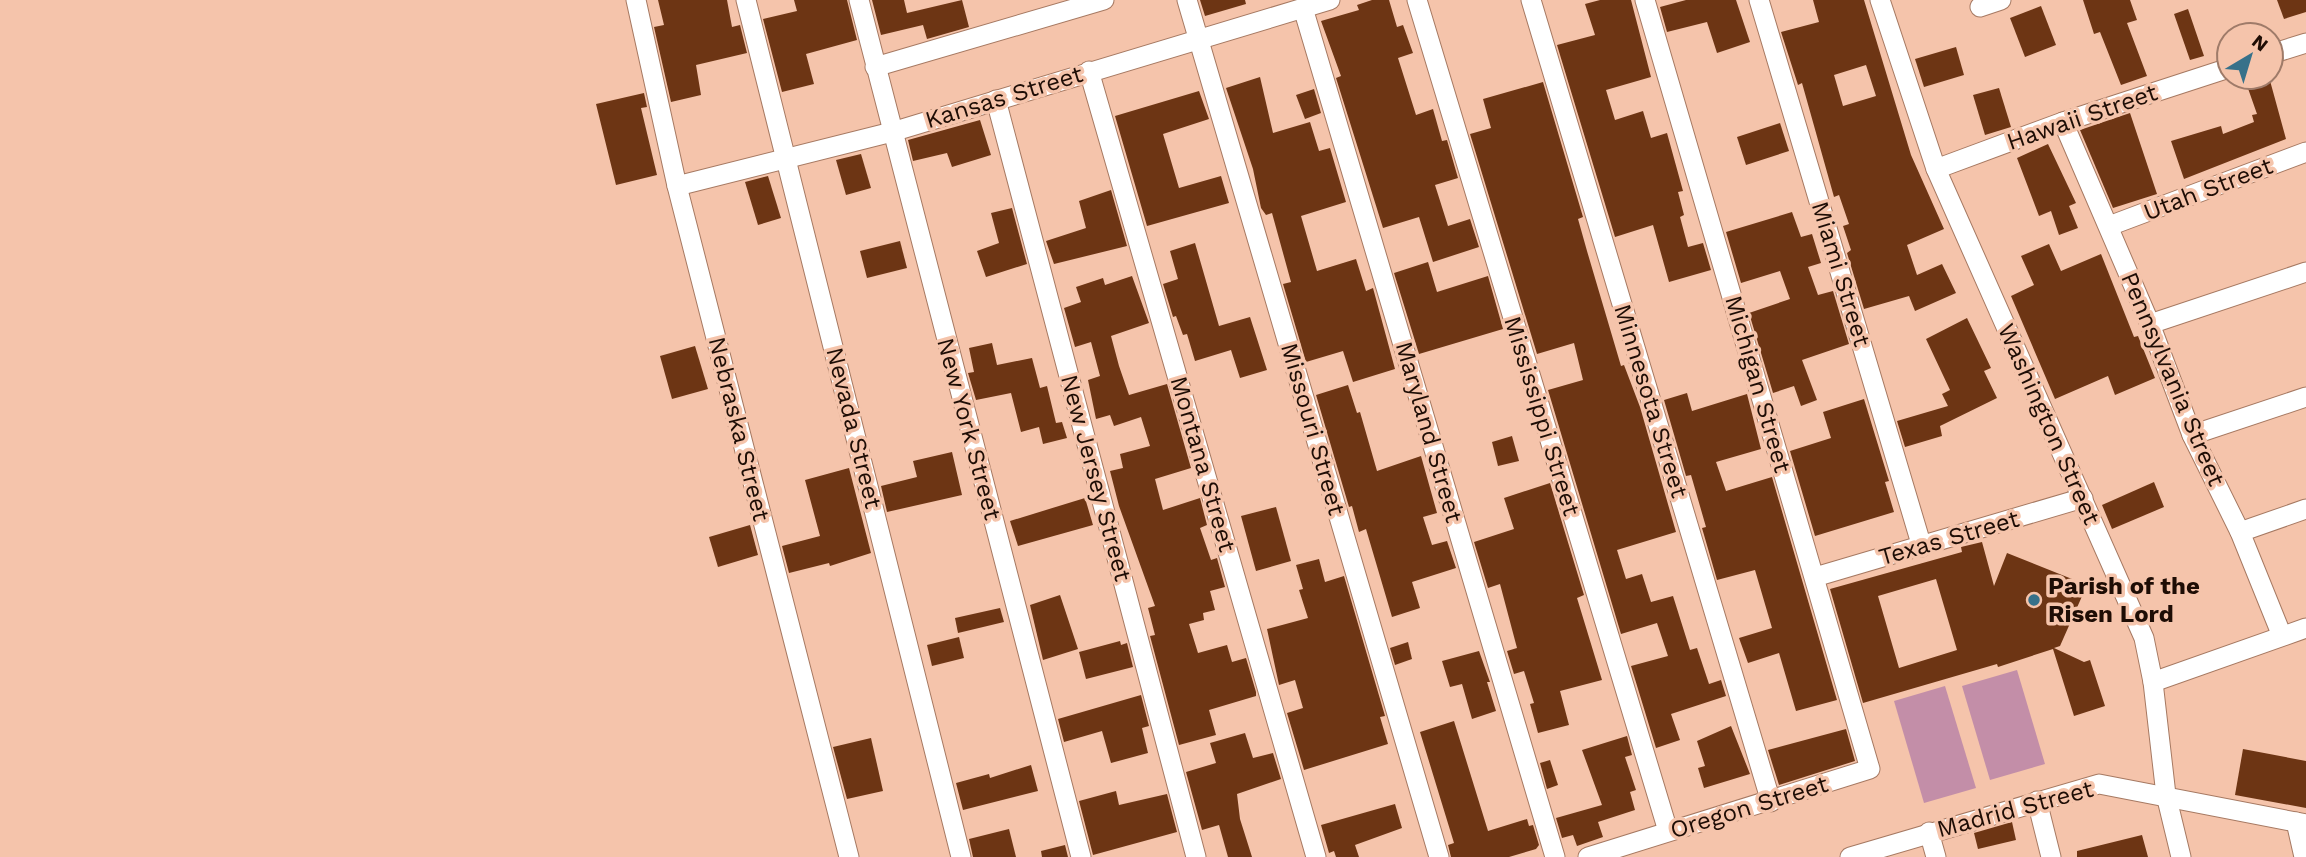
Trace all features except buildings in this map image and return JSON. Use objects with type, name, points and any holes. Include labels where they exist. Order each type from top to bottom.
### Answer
[{"type":"street","name":"Nebraska Street","points":[[636,0],[677,186],[849,857]]},
{"type":"street","name":"Nevada Street","points":[[746,0],[961,857]]},
{"type":"street","name":"New York Street","points":[[859,0],[1081,857]]},
{"type":"street","points":[[875,67],[1104,0]]},
{"type":"street","name":"Missouri Street","points":[[1187,0],[1439,857]]},
{"type":"street","name":"Kansas Street","points":[[677,186],[892,132],[1330,0]]},
{"type":"street","name":"Mississippi Street","points":[[1417,0],[1668,831]]},
{"type":"street","name":"Minnesota Street","points":[[1531,0],[1771,802]]},
{"type":"street","name":"Michigan Street","points":[[1645,0],[1870,769]]},
{"type":"street","name":"Miami Street","points":[[1759,0],[1922,547]]},
{"type":"street","name":"Washington Street","points":[[1880,0],[1936,169],[2144,638],[2154,682],[2166,795],[2181,857]]},
{"type":"street","points":[[1980,6],[2001,0]]},
{"type":"street","name":"Maryland Street","points":[[1303,8],[1555,857]]},
{"type":"street","points":[[2285,50],[2306,43]]},
{"type":"street","name":"Montana Street","points":[[1089,71],[1316,857]]},
{"type":"street","name":"Hawaii Street","points":[[1936,169],[2063,122],[2215,73]]},
{"type":"street","name":"New Jersey Street","points":[[996,100],[1196,857]]},
{"type":"street","name":"Pennsylvania Street","points":[[2063,122],[2150,324],[2193,435],[2240,532],[2282,636]]},
{"type":"street","name":"Utah Street","points":[[2109,226],[2306,152]]},
{"type":"street","points":[[2150,324],[2306,272]]},
{"type":"street","points":[[2193,435],[2306,397]]},
{"type":"street","name":"Texas Street","points":[[1815,576],[1922,547],[2082,498]]},
{"type":"street","points":[[2240,532],[2306,509]]},
{"type":"street","points":[[2154,682],[2306,628]]},
{"type":"street","name":"Oregon Street","points":[[1588,857],[1870,769]]},
{"type":"street","name":"Madrid Street","points":[[1850,857],[2099,784],[2301,823]]},
{"type":"street","points":[[2037,801],[2051,857]]},
{"type":"street","points":[[2301,823],[2304,857]]},
{"type":"street","points":[[1929,832],[1936,857]]},
{"type":"shaded area","points":[[2017,670],[2045,764],[1990,780],[1962,686]]},
{"type":"shaded area","points":[[1945,686],[1976,788],[1924,803],[1894,701]]},
{"type":"place","name":"Parish of the Risen Lord","points":[[2034,600]]}]
